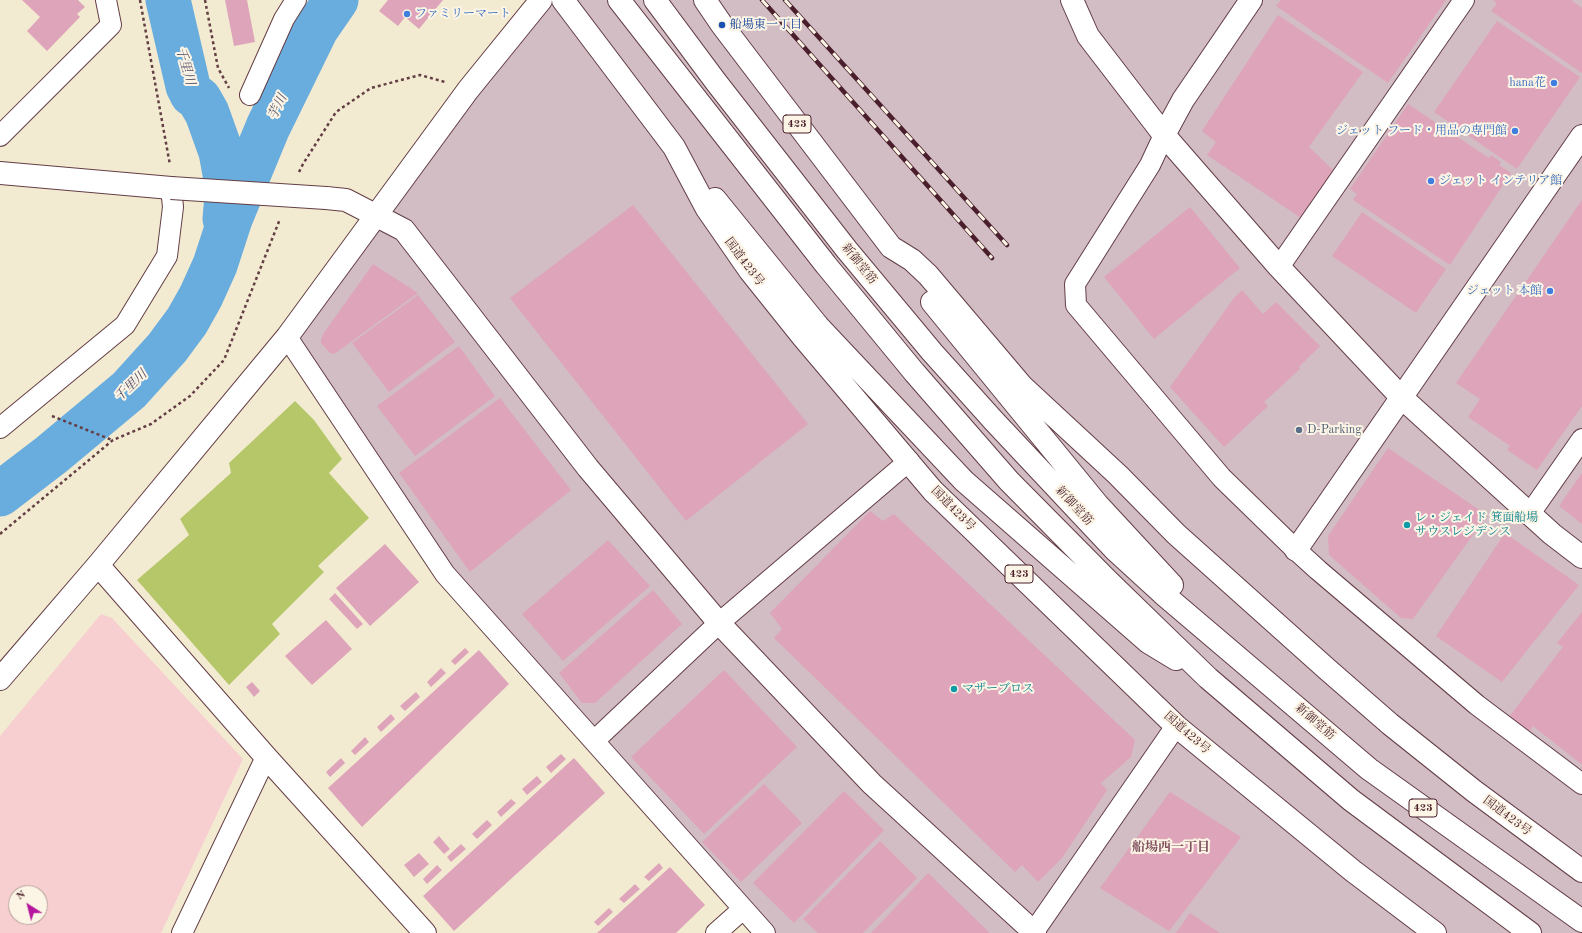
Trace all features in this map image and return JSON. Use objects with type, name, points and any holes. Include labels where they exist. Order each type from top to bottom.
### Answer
[{"type":"main road","points":[[0,679],[98,565],[287,337],[468,90],[541,0]]},
{"type":"main road","name":"国道423号","points":[[563,0],[674,147],[707,209],[750,271],[802,336],[933,491],[1176,726],[1353,871],[1435,933]]},
{"type":"main road","points":[[619,0],[826,265],[920,378],[1009,481],[1208,678],[1351,800],[1530,933]]},
{"type":"main road","name":"新御堂筋","points":[[655,0],[716,82],[847,250],[932,352],[1116,551],[1369,769],[1582,921]]},
{"type":"main road","name":"国道423号","points":[[705,0],[722,25],[891,246],[912,260],[928,275],[1022,386],[1118,475],[1176,534],[1265,615],[1390,724],[1450,772],[1582,871]]},
{"type":"main road","points":[[1072,0],[1088,36],[1164,135],[1279,267],[1401,397],[1529,515],[1582,557]]},
{"type":"main road","points":[[1164,135],[1183,100],[1251,0]]},
{"type":"main road","points":[[1296,550],[1582,136]]},
{"type":"main road","points":[[674,147],[818,326],[964,481],[1148,642],[1208,678]]},
{"type":"main road","points":[[0,173],[171,179],[346,200],[404,230],[588,468],[719,623],[872,784],[1034,933]]},
{"type":"main road","points":[[891,246],[928,298],[1098,505],[1229,648]]},
{"type":"main road","points":[[98,565],[266,757],[426,933]]},
{"type":"street","points":[[0,136],[111,25],[106,0]]},
{"type":"street","points":[[250,95],[284,19],[296,0]]},
{"type":"street","points":[[1279,267],[1464,0]]},
{"type":"street","points":[[1164,135],[1150,165],[1075,284],[1076,305],[1222,478],[1296,550],[1477,705],[1582,784]]},
{"type":"street","points":[[0,428],[125,325],[167,256],[173,207],[171,179]]},
{"type":"street","points":[[287,337],[445,574],[765,933]]},
{"type":"street","points":[[1529,515],[1582,439]]},
{"type":"street","points":[[594,741],[719,623],[909,461]]},
{"type":"street","points":[[1034,933],[1176,726]]},
{"type":"street","points":[[182,933],[266,757]]},
{"type":"street","points":[[716,933],[742,909]]},
{"type":"path","points":[[140,0],[171,179]]},
{"type":"path","points":[[205,0],[218,68],[229,89],[250,95]]},
{"type":"path","points":[[297,178],[303,164],[336,112],[371,88],[420,75],[468,90]]},
{"type":"path","points":[[0,534],[113,440],[151,424],[190,396],[224,360],[282,215]]},
{"type":"path","points":[[47,414],[113,440]]},
{"type":"shaded area","points":[[541,0],[1582,0],[1582,933],[765,933],[445,574],[287,337]]},
{"type":"shaded area","points":[[101,614],[112,618],[243,759],[161,933],[0,933],[0,736]]},
{"type":"green space","points":[[295,401],[314,420],[342,459],[329,473],[369,518],[318,566],[324,572],[272,624],[280,634],[229,685],[137,580],[189,535],[180,519],[231,473],[229,463]]},
{"type":"building","points":[[22,0],[78,0],[85,7],[77,14],[80,17],[47,51],[27,31],[40,17]]},
{"type":"building","points":[[225,0],[247,0],[255,42],[234,46]]},
{"type":"building","name":"ファミリーマート","points":[[388,0],[443,0],[419,29],[405,17],[398,26],[379,11]]},
{"type":"building","points":[[1281,0],[1446,0],[1388,83],[1276,6]]},
{"type":"building","points":[[1493,0],[1571,0],[1582,8],[1582,73],[1491,11],[1497,3]]},
{"type":"building","points":[[1278,15],[1363,72],[1309,147],[1333,170],[1301,218],[1207,155],[1216,142],[1202,131]]},
{"type":"building","points":[[1497,21],[1580,77],[1517,169],[1434,112]]},
{"type":"building","name":"ジェット インテリア館","points":[[1408,104],[1489,158],[1491,155],[1501,162],[1499,165],[1511,173],[1450,265],[1353,200],[1357,194],[1350,189]]},
{"type":"building","name":"ジェット 本館","points":[[1582,200],[1582,406],[1537,470],[1507,450],[1510,446],[1468,417],[1480,399],[1456,383]]},
{"type":"building","points":[[633,205],[808,424],[686,521],[510,298]]},
{"type":"building","points":[[1190,207],[1240,268],[1154,339],[1104,277]]},
{"type":"building","points":[[1362,212],[1446,269],[1416,313],[1332,256]]},
{"type":"building","points":[[373,264],[418,293],[333,354],[329,352],[321,343],[323,334]]},
{"type":"building","points":[[1242,290],[1263,314],[1276,302],[1320,346],[1299,367],[1300,369],[1264,402],[1268,406],[1224,447],[1170,387],[1234,298]]},
{"type":"building","points":[[418,295],[455,342],[389,392],[352,343]]},
{"type":"building","points":[[459,346],[495,396],[415,456],[377,406]]},
{"type":"building","points":[[500,398],[571,490],[470,572],[399,473]]},
{"type":"building","name":"レ・ジェイド 箕面船場 サウスレジデンス","points":[[1388,448],[1487,515],[1413,619],[1401,618],[1329,555],[1328,536]]},
{"type":"building","points":[[1582,473],[1582,524],[1559,506]]},
{"type":"building","name":"マザーブロス","points":[[870,511],[883,521],[894,514],[1135,740],[1131,757],[1101,783],[1107,790],[1062,858],[1038,882],[1022,865],[1015,872],[774,638],[782,629],[770,613]]},
{"type":"building","points":[[1505,533],[1579,585],[1502,682],[1436,636]]},
{"type":"building","points":[[608,540],[650,586],[563,661],[522,614]]},
{"type":"building","points":[[385,544],[419,582],[370,626],[336,588]]},
{"type":"building","points":[[653,590],[682,624],[595,703],[582,703],[559,673]]},
{"type":"building","points":[[335,593],[363,624],[357,629],[329,599]]},
{"type":"building","points":[[1582,612],[1581,764],[1533,726],[1528,734],[1508,718],[1563,647],[1557,643]]},
{"type":"building","points":[[326,620],[352,649],[312,685],[285,656]]},
{"type":"building","points":[[465,648],[469,652],[455,665],[451,661]]},
{"type":"building","points":[[479,650],[509,684],[362,827],[328,788]]},
{"type":"building","points":[[441,668],[446,673],[431,687],[427,682]]},
{"type":"building","points":[[724,670],[797,747],[704,834],[631,757]]},
{"type":"building","points":[[252,682],[260,691],[254,697],[246,687]]},
{"type":"building","points":[[416,692],[420,697],[405,711],[400,706]]},
{"type":"building","points":[[391,714],[395,719],[381,732],[377,727]]},
{"type":"building","points":[[365,737],[369,742],[355,755],[351,751]]},
{"type":"building","points":[[561,754],[566,759],[551,773],[546,767]]},
{"type":"building","points":[[341,758],[345,763],[330,777],[326,772]]},
{"type":"building","points":[[574,758],[605,793],[454,931],[423,896]]},
{"type":"building","points":[[537,776],[542,782],[527,795],[522,789]]},
{"type":"building","points":[[764,784],[802,823],[741,882],[702,842]]},
{"type":"building","points":[[844,791],[884,830],[794,923],[753,883]]},
{"type":"building","points":[[1170,792],[1241,837],[1169,931],[1100,888]]},
{"type":"building","points":[[511,799],[516,803],[501,817],[497,812]]},
{"type":"building","points":[[487,820],[492,825],[477,839],[472,834]]},
{"type":"building","points":[[439,836],[450,849],[444,854],[433,842]]},
{"type":"building","points":[[880,841],[917,878],[863,933],[818,933],[803,919]]},
{"type":"building","points":[[461,844],[466,849],[451,862],[447,857]]},
{"type":"building","points":[[419,853],[429,864],[414,877],[404,865]]},
{"type":"building","points":[[659,863],[663,868],[649,881],[644,877]]},
{"type":"building","points":[[437,865],[442,870],[427,884],[423,879]]},
{"type":"building","points":[[670,867],[705,905],[676,933],[597,933]]},
{"type":"building","points":[[928,873],[989,932],[871,933]]},
{"type":"building","points":[[635,884],[640,889],[624,903],[619,899]]},
{"type":"building","points":[[609,908],[613,912],[598,926],[594,922]]},
{"type":"building","points":[[1190,913],[1220,933],[1176,933]]},
{"type":"waterway","name":"千里川","points":[[168,0],[188,86],[192,94],[199,99],[207,113],[221,152],[226,179],[227,195],[225,219]]},
{"type":"waterway","name":"千里川","points":[[0,494],[51,455],[129,390],[167,348],[187,321],[201,296],[215,265],[230,219],[268,127],[316,29],[336,0]]},
{"type":"railway","points":[[762,0],[992,258]]},
{"type":"railway","points":[[785,0],[1007,245]]},
{"type":"place","name":"ファミリーマート","points":[[407,14]]},
{"type":"place","name":"船場東一丁目","points":[[722,25]]},
{"type":"place","name":"hana花","points":[[1554,83]]},
{"type":"place","name":"ジェット フード・用品の専門館","points":[[1515,131]]},
{"type":"place","name":"ジェット インテリア館","points":[[1431,181]]},
{"type":"place","name":"ジェット 本館","points":[[1550,291]]},
{"type":"place","name":"D-Parking","points":[[1299,430]]},
{"type":"place","name":"レ・ジェイド 箕面船場 サウスレジデンス","points":[[1407,525]]},
{"type":"place","name":"マザーブロス","points":[[954,689]]},
{"type":"district","name":"船場西一丁目","points":[[1171,848]]},
{"type":"water label","name":"芋川","points":[[278,107]]}]
